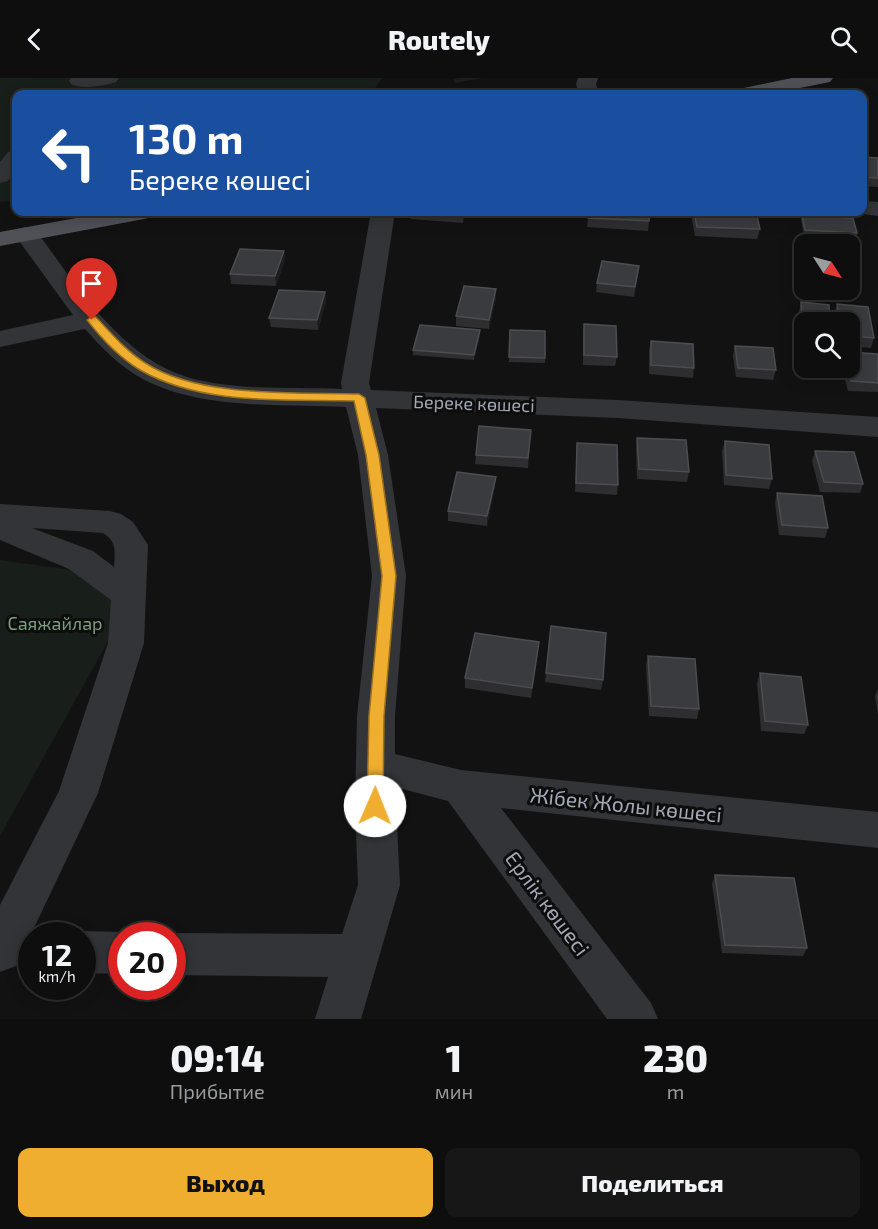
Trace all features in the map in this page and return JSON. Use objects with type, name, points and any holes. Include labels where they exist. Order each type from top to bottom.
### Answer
[{"type":"main road","points":[[762,90],[823,78]]},
{"type":"main road","points":[[0,239],[123,216]]},
{"type":"street","points":[[77,85],[109,78]]},
{"type":"street","points":[[0,176],[12,162]]},
{"type":"street","points":[[338,1019],[380,885],[375,806],[376,716],[389,576],[373,455],[355,383],[382,216]]},
{"type":"street","name":"Береке көшесі","points":[[26,234],[92,320],[122,351],[136,362],[176,382],[231,393],[618,409],[878,427]]},
{"type":"street","points":[[0,339],[92,320]]},
{"type":"street","points":[[0,515],[110,522],[122,530],[132,545],[126,643],[78,793],[0,951],[18,952]]},
{"type":"street","points":[[0,525],[21,537],[81,560],[129,595]]},
{"type":"street","name":"Жібек Жолы көшесі","points":[[376,766],[461,787],[878,830]]},
{"type":"street","name":"Ерлік көшесі","points":[[461,787],[635,1019]]},
{"type":"street","points":[[186,954],[358,956]]},
{"type":"green space","points":[[0,78],[382,78],[374,90],[12,90],[12,201],[0,202]]},
{"type":"green space","name":"Саяжайлар","points":[[0,560],[142,580],[0,836]]},
{"type":"building","points":[[867,157],[878,158],[878,178],[867,177]]},
{"type":"building","points":[[588,216],[649,216],[649,221],[588,218]]},
{"type":"building","points":[[695,216],[757,216],[760,229],[697,227]]},
{"type":"building","points":[[802,216],[819,216],[853,218],[857,233],[805,230]]},
{"type":"building","points":[[240,249],[284,251],[275,276],[230,274]]},
{"type":"building","points":[[602,261],[639,266],[635,287],[597,283]]},
{"type":"building","points":[[464,286],[496,289],[489,320],[456,316]]},
{"type":"building","points":[[279,290],[325,292],[317,320],[269,318]]},
{"type":"building","points":[[801,302],[829,305],[829,312],[802,312]]},
{"type":"building","points":[[837,304],[868,307],[874,338],[860,337],[860,312],[838,312]]},
{"type":"building","points":[[584,324],[616,326],[617,357],[584,355]]},
{"type":"building","points":[[420,325],[480,330],[474,355],[413,350]]},
{"type":"building","points":[[510,330],[545,331],[545,358],[509,357]]},
{"type":"building","points":[[651,341],[693,344],[694,368],[651,365]]},
{"type":"building","points":[[735,346],[773,348],[776,370],[738,368]]},
{"type":"building","points":[[860,353],[877,354],[878,383],[851,381],[850,378],[860,378]]},
{"type":"building","points":[[479,426],[531,430],[528,458],[476,455]]},
{"type":"building","points":[[637,438],[686,440],[689,472],[639,469]]},
{"type":"building","points":[[725,441],[769,445],[772,479],[726,475]]},
{"type":"building","points":[[577,443],[617,445],[618,485],[576,483]]},
{"type":"building","points":[[815,451],[854,452],[863,484],[824,482]]},
{"type":"building","points":[[457,472],[496,477],[487,516],[448,511]]},
{"type":"building","points":[[777,493],[822,496],[828,528],[782,525]]},
{"type":"building","points":[[551,626],[606,633],[603,680],[546,673]]},
{"type":"building","points":[[475,633],[539,642],[532,688],[465,678]]},
{"type":"building","points":[[648,656],[695,659],[699,709],[651,706]]},
{"type":"building","points":[[760,673],[801,677],[808,725],[765,721]]},
{"type":"building","points":[[715,875],[794,878],[807,948],[725,945]]},
{"type":"route","points":[[92,320],[122,351],[144,367],[176,382],[231,393],[359,398],[373,455],[389,576],[376,716],[375,806]]}]
